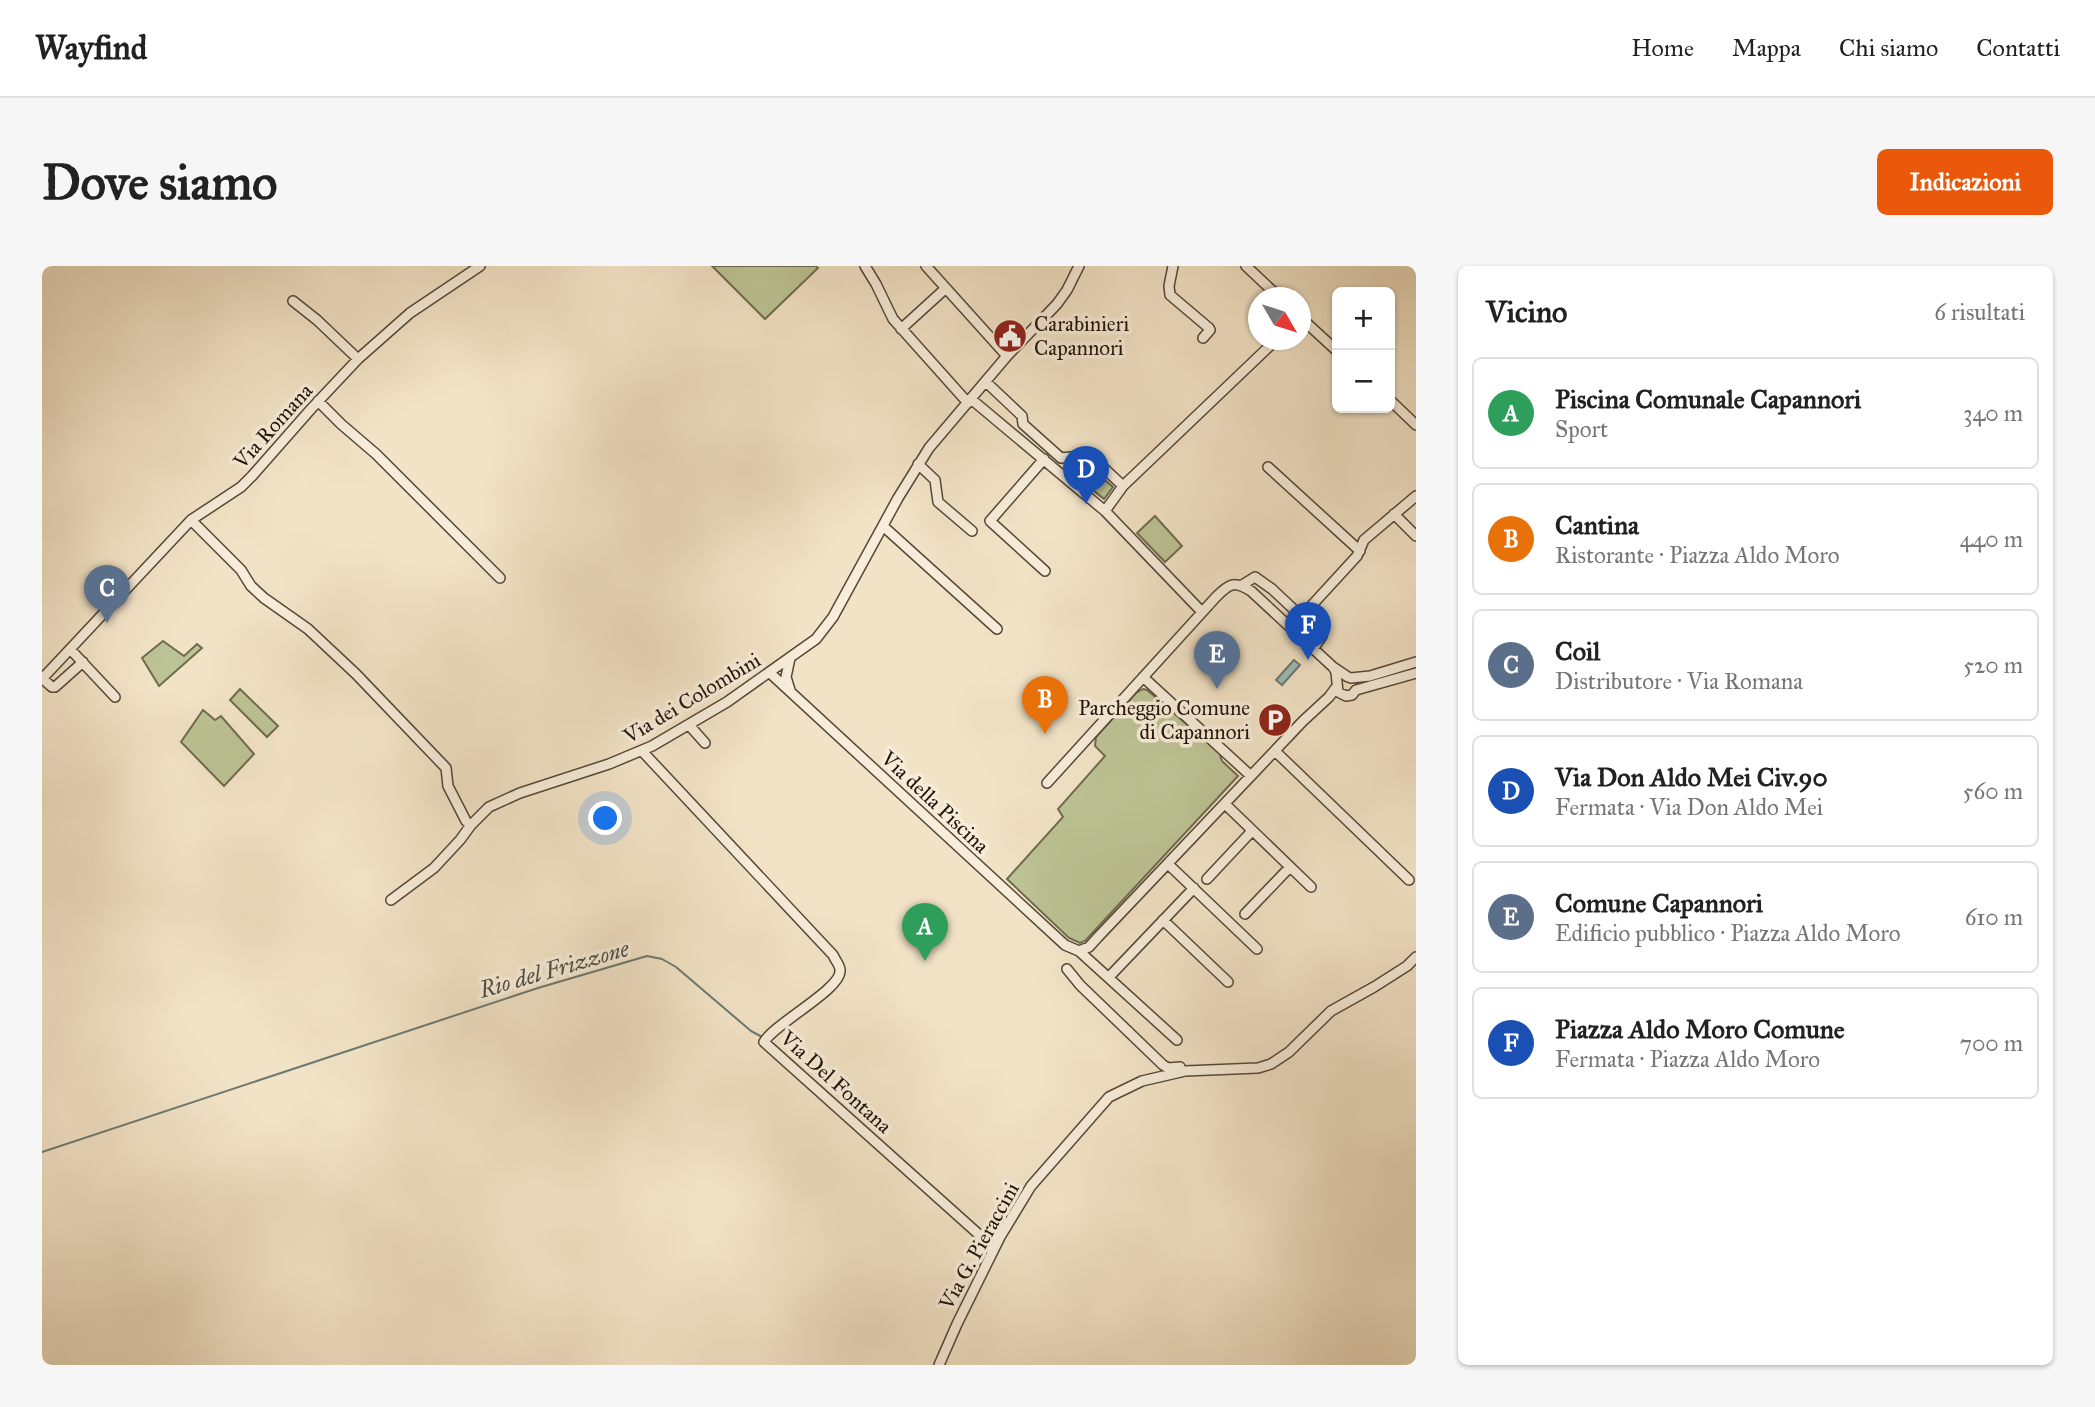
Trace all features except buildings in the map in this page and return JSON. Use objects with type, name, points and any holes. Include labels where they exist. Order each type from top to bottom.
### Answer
[{"type":"street","name":"Via Romana","points":[[42,679],[191,520],[241,487],[358,359],[411,313],[481,266]]},
{"type":"street","points":[[865,266],[901,329],[970,401],[1105,511],[1202,612]]},
{"type":"street","points":[[926,266],[1007,356]]},
{"type":"street","name":"Via dei Colombini","points":[[391,900],[434,868],[489,807],[642,751],[770,673],[816,639],[826,628],[929,448],[1007,356],[1057,304],[1078,266]]},
{"type":"street","points":[[1173,266],[1170,295],[1209,328],[1203,338]]},
{"type":"street","points":[[1248,268],[1268,287]]},
{"type":"street","points":[[901,329],[946,288]]},
{"type":"street","points":[[293,301],[358,359]]},
{"type":"street","points":[[1311,327],[1336,350]]},
{"type":"street","points":[[1105,511],[1123,486],[1266,350]]},
{"type":"street","points":[[986,382],[1023,416],[1023,424],[1061,458],[1090,455],[1123,486]]},
{"type":"street","points":[[318,401],[376,454],[500,578]]},
{"type":"street","points":[[1395,405],[1416,425]]},
{"type":"street","points":[[1044,460],[990,521],[1045,571]]},
{"type":"street","points":[[918,464],[935,480],[938,502],[972,531]]},
{"type":"street","points":[[1268,467],[1360,551]]},
{"type":"street","points":[[1302,616],[1360,551],[1364,540],[1416,496]]},
{"type":"street","points":[[1394,514],[1416,536]]},
{"type":"street","points":[[191,520],[241,570],[251,586],[308,628],[446,768],[448,786],[466,821],[471,825]]},
{"type":"street","points":[[883,526],[997,629]]},
{"type":"street","points":[[1242,585],[1255,577],[1259,578],[1302,616],[1322,636],[1313,649]]},
{"type":"street","points":[[1047,783],[1202,612],[1230,585],[1242,585],[1251,591],[1333,667],[1350,678],[1355,683],[1356,690]]},
{"type":"street","points":[[71,649],[116,697]]},
{"type":"street","points":[[790,658],[786,677],[788,687],[795,697]]},
{"type":"street","points":[[42,679],[55,687],[83,662]]},
{"type":"street","points":[[1079,951],[1089,947],[1324,702],[1342,679],[1370,676],[1416,662]]},
{"type":"street","points":[[1333,667],[1338,691],[1343,695]]},
{"type":"street","name":"Via della Piscina","points":[[770,673],[1065,945],[1079,951],[1177,1040]]},
{"type":"street","points":[[1324,702],[1416,673]]},
{"type":"street","points":[[1143,677],[1251,776]]},
{"type":"street","points":[[688,725],[705,743]]},
{"type":"street","name":"Via Del Fontana","points":[[642,751],[833,955],[840,968],[839,976],[833,984],[766,1039],[994,1248]]},
{"type":"street","points":[[1275,751],[1409,880]]},
{"type":"street","points":[[1225,804],[1311,887]]},
{"type":"street","points":[[1207,879],[1252,831]]},
{"type":"street","points":[[1168,864],[1258,949]]},
{"type":"street","points":[[1245,914],[1290,867]]},
{"type":"street","points":[[1110,978],[1194,888]]},
{"type":"street","points":[[1163,920],[1228,982]]},
{"type":"street","name":"Via G. Pieraccini","points":[[939,1365],[994,1248],[1031,1186],[1109,1097],[1142,1081],[1181,1072],[1258,1068],[1271,1064],[1289,1052],[1331,1011],[1374,987],[1416,957]]},
{"type":"street","points":[[1067,969],[1080,985],[1163,1065],[1168,1068],[1178,1066],[1181,1072]]},
{"type":"green space","points":[[712,266],[816,266],[818,268],[765,319]]},
{"type":"green space","points":[[1083,461],[1113,487],[1104,499],[1083,482]]},
{"type":"green space","points":[[1155,516],[1182,546],[1165,562],[1137,533]]},
{"type":"green space","points":[[163,641],[184,656],[197,644],[202,648],[159,686],[142,658]]},
{"type":"green space","points":[[240,689],[278,726],[267,737],[230,700]]},
{"type":"green space","points":[[1143,689],[1219,752],[1222,761],[1238,776],[1085,941],[1080,943],[1069,938],[1007,879],[1063,817],[1058,809],[1105,756],[1095,746],[1096,737],[1136,693]]},
{"type":"green space","points":[[203,710],[215,720],[221,716],[254,754],[224,786],[181,742]]},
{"type":"water","points":[[1294,660],[1300,665],[1282,685],[1276,680]]},
{"type":"waterway","name":"Rio del Frizzone","points":[[42,1152],[538,988],[647,956],[662,959],[676,967],[751,1031],[764,1038]]},
{"type":"place","name":"Carabinieri Capannori","points":[[1010,336]]},
{"type":"place","name":"Via Don Aldo Mei Civ.90","points":[[1086,504]]},
{"type":"place","name":"Coil","points":[[107,623]]},
{"type":"place","name":"Piazza Aldo Moro Comune","points":[[1308,660]]},
{"type":"place","name":"Comune Capannori","points":[[1217,689]]},
{"type":"place","name":"Parcheggio Comune di Capannori","points":[[1275,720]]},
{"type":"place","name":"Cantina","points":[[1045,734]]},
{"type":"place","name":"Piscina Comunale Capannori","points":[[925,961]]}]
